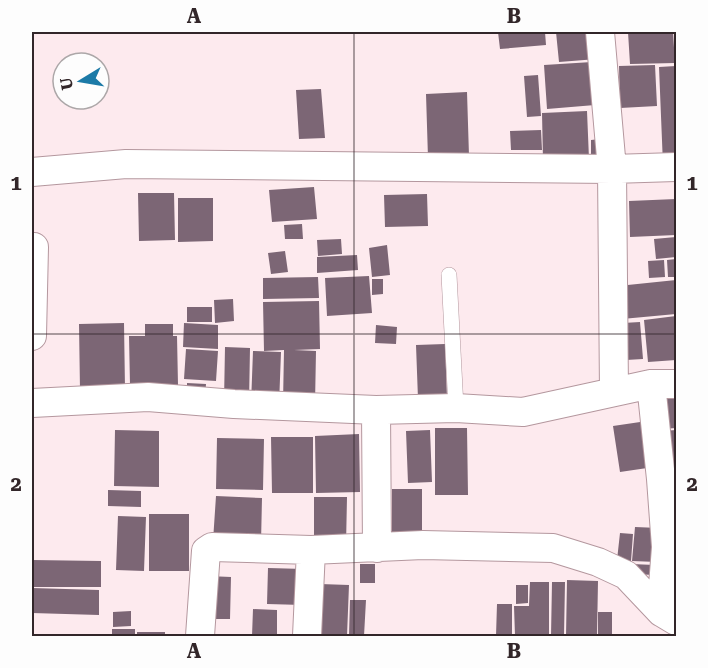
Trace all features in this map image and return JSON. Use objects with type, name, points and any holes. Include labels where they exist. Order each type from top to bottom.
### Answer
[{"type":"street","points":[[600,32],[612,169],[614,392]]},
{"type":"street","points":[[32,172],[126,164],[612,169],[676,167]]},
{"type":"street","points":[[32,336],[34,247]]},
{"type":"street","points":[[32,403],[148,398],[376,410],[456,408],[523,412],[614,392],[664,384],[669,616]]},
{"type":"street","points":[[376,410],[377,548]]},
{"type":"street","points":[[200,636],[203,565],[208,549],[212,547],[311,550],[423,545],[553,548],[598,562],[626,574],[669,616]]},
{"type":"street","points":[[307,636],[311,550]]},
{"type":"lane","points":[[449,275],[456,408]]},
{"type":"building","points":[[498,32],[545,32],[546,45],[500,49]]},
{"type":"building","points":[[556,32],[595,32],[597,59],[559,62]]},
{"type":"building","points":[[628,32],[673,32],[675,63],[630,64]]},
{"type":"building","points":[[592,62],[595,105],[547,109],[544,65]]},
{"type":"building","points":[[655,65],[657,106],[620,108],[619,66]]},
{"type":"building","points":[[676,66],[676,165],[663,165],[659,67]]},
{"type":"building","points":[[538,75],[541,116],[527,117],[524,76]]},
{"type":"building","points":[[321,89],[325,138],[299,139],[296,90]]},
{"type":"building","points":[[467,92],[469,156],[428,158],[426,94]]},
{"type":"building","points":[[587,111],[589,159],[543,161],[542,113]]},
{"type":"building","points":[[541,130],[542,150],[511,150],[510,131]]},
{"type":"building","points":[[600,139],[601,154],[591,155],[591,140]]},
{"type":"building","points":[[314,187],[317,219],[272,222],[269,190]]},
{"type":"building","points":[[138,193],[174,193],[175,240],[139,241]]},
{"type":"building","points":[[427,194],[428,226],[385,227],[384,195]]},
{"type":"building","points":[[178,198],[213,198],[213,241],[178,242]]},
{"type":"building","points":[[676,199],[676,235],[630,237],[629,201]]},
{"type":"building","points":[[302,224],[303,239],[285,239],[284,225]]},
{"type":"building","points":[[676,237],[676,257],[656,259],[654,239]]},
{"type":"building","points":[[341,239],[342,254],[318,256],[317,240]]},
{"type":"building","points":[[387,245],[390,275],[372,277],[369,248]]},
{"type":"building","points":[[285,251],[288,272],[271,274],[268,253]]},
{"type":"building","points":[[357,255],[358,270],[317,273],[317,257]]},
{"type":"building","points":[[676,259],[676,277],[668,277],[667,260]]},
{"type":"building","points":[[664,260],[665,277],[649,278],[648,261]]},
{"type":"building","points":[[369,276],[372,313],[327,316],[325,278]]},
{"type":"building","points":[[318,277],[319,298],[263,299],[263,278]]},
{"type":"building","points":[[372,279],[383,279],[383,294],[372,295]]},
{"type":"building","points":[[676,280],[676,314],[622,319],[618,286]]},
{"type":"building","points":[[233,299],[234,321],[215,323],[214,300]]},
{"type":"building","points":[[319,301],[320,349],[294,350],[316,351],[315,404],[283,403],[284,350],[264,351],[263,302]]},
{"type":"building","points":[[187,307],[212,307],[212,322],[187,322]]},
{"type":"building","points":[[676,316],[676,360],[648,362],[644,320]]},
{"type":"building","points":[[640,322],[643,359],[626,360],[623,323]]},
{"type":"building","points":[[124,323],[125,389],[80,390],[79,324]]},
{"type":"building","points":[[184,323],[218,325],[218,349],[183,347]]},
{"type":"building","points":[[145,324],[173,324],[173,336],[177,336],[178,385],[130,385],[129,336],[145,336]]},
{"type":"building","points":[[376,325],[397,327],[396,344],[375,343]]},
{"type":"building","points":[[445,344],[447,398],[418,399],[416,345]]},
{"type":"building","points":[[225,347],[250,348],[249,402],[224,401]]},
{"type":"building","points":[[186,349],[218,351],[216,381],[184,379]]},
{"type":"building","points":[[253,351],[281,352],[279,405],[251,404]]},
{"type":"building","points":[[187,383],[206,384],[205,396],[187,394]]},
{"type":"building","points":[[676,397],[676,428],[662,429],[660,398]]},
{"type":"building","points":[[647,421],[654,467],[620,472],[613,426]]},
{"type":"building","points":[[435,428],[467,428],[468,495],[435,495]]},
{"type":"building","points":[[115,430],[159,431],[159,487],[114,486]]},
{"type":"building","points":[[430,430],[432,482],[408,483],[406,431]]},
{"type":"building","points":[[676,430],[676,463],[664,464],[662,431]]},
{"type":"building","points":[[359,434],[360,492],[316,493],[315,436]]},
{"type":"building","points":[[271,437],[313,437],[313,493],[272,493]]},
{"type":"building","points":[[217,438],[264,439],[263,490],[216,489]]},
{"type":"building","points":[[392,489],[422,489],[422,541],[392,541]]},
{"type":"building","points":[[108,490],[141,491],[141,507],[108,506]]},
{"type":"building","points":[[216,496],[262,498],[261,543],[213,541]]},
{"type":"building","points":[[314,497],[347,497],[346,546],[314,545]]},
{"type":"building","points":[[149,514],[189,514],[189,571],[149,571]]},
{"type":"building","points":[[118,516],[146,517],[144,571],[116,570]]},
{"type":"building","points":[[635,527],[659,528],[657,562],[632,561]]},
{"type":"building","points":[[620,533],[633,534],[631,561],[617,560]]},
{"type":"building","points":[[32,560],[101,561],[101,587],[32,587]]},
{"type":"building","points":[[360,564],[375,564],[375,583],[360,583]]},
{"type":"building","points":[[631,564],[655,565],[655,575],[631,574]]},
{"type":"building","points":[[268,568],[304,569],[303,605],[267,604]]},
{"type":"building","points":[[208,576],[231,577],[230,619],[208,619]]},
{"type":"building","points":[[567,580],[598,581],[597,636],[566,636]]},
{"type":"building","points":[[530,582],[549,582],[549,636],[515,636],[514,606],[529,606]]},
{"type":"building","points":[[552,582],[565,582],[564,636],[551,636]]},
{"type":"building","points":[[320,584],[349,585],[347,636],[318,636]]},
{"type":"building","points":[[516,585],[528,585],[528,603],[516,604]]},
{"type":"building","points":[[32,588],[99,590],[99,615],[32,613]]},
{"type":"building","points":[[350,600],[366,600],[364,636],[349,636]]},
{"type":"building","points":[[497,604],[512,604],[512,636],[496,636]]},
{"type":"building","points":[[253,609],[277,610],[277,636],[252,636]]},
{"type":"building","points":[[131,611],[131,626],[113,627],[113,612]]},
{"type":"building","points":[[598,612],[612,612],[612,636],[598,636]]},
{"type":"building","points":[[112,629],[135,629],[135,636],[112,636]]},
{"type":"building","points":[[137,632],[165,632],[165,636],[137,636]]}]
